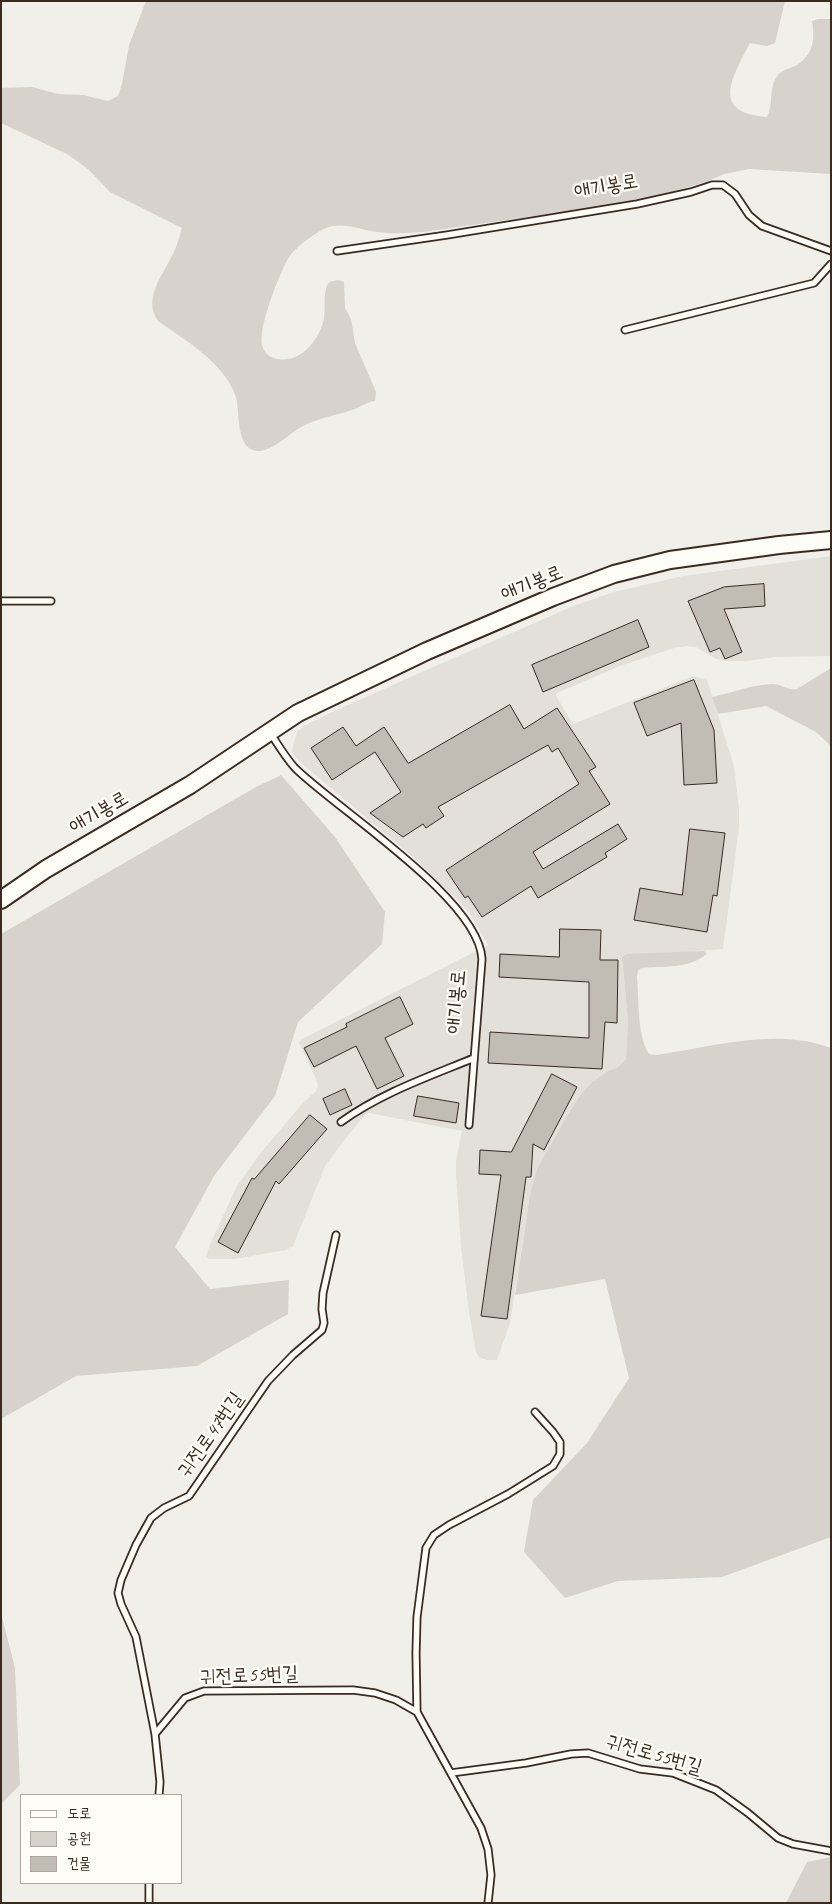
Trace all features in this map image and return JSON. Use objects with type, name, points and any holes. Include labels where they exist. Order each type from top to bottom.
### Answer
[{"type":"main road","name":"애기봉로","points":[[1,900],[54,864],[190,785],[298,713],[427,651],[552,597],[614,574],[670,560],[831,540]]},
{"type":"lane","name":"애기봉로","points":[[337,251],[637,204],[691,192],[712,185],[723,185],[735,194],[749,215],[762,226],[831,251]]},
{"type":"lane","points":[[625,330],[814,283],[831,264]]},
{"type":"lane","points":[[1,601],[51,601]]},
{"type":"lane","name":"애기봉로","points":[[270,732],[295,767],[428,878],[460,911],[478,940],[482,959],[469,1125]]},
{"type":"lane","points":[[341,1122],[379,1098],[474,1058]]},
{"type":"lane","name":"귀전로47번길","points":[[159,1794],[160,1782],[155,1734],[136,1637],[118,1593],[121,1580],[136,1545],[151,1518],[164,1508],[189,1496],[268,1381],[292,1355],[322,1330],[324,1323],[322,1309],[323,1293],[336,1236]]},
{"type":"lane","points":[[488,1903],[491,1875],[488,1849],[481,1828],[417,1712],[417,1618],[426,1548],[434,1535],[508,1494],[553,1466],[560,1454],[560,1442],[534,1412]]},
{"type":"lane","name":"귀전로55번길","points":[[155,1734],[185,1698],[204,1690],[354,1690],[374,1693],[396,1700],[417,1712]]},
{"type":"lane","name":"귀전로55번길","points":[[452,1773],[588,1753],[640,1769],[673,1773],[716,1790],[778,1838],[792,1844],[831,1851]]},
{"type":"lane","points":[[149,1903],[150,1884]]},
{"type":"shaded area","points":[[831,556],[831,656],[775,657],[747,661],[725,661],[716,659],[696,647],[686,646],[674,648],[620,666],[557,693],[556,696],[573,724],[693,676],[707,680],[734,766],[739,809],[739,828],[723,949],[663,954],[626,954],[622,957],[628,1021],[626,1059],[618,1067],[608,1071],[592,1082],[579,1097],[537,1169],[530,1194],[510,1323],[497,1360],[487,1360],[479,1357],[476,1352],[469,1312],[461,1247],[456,1173],[456,1161],[462,1131],[369,1113],[365,1115],[325,1166],[293,1246],[286,1250],[235,1259],[208,1259],[206,1256],[211,1242],[237,1186],[259,1155],[301,1105],[316,1091],[318,1086],[316,1079],[299,1043],[302,1039],[488,945],[471,916],[460,902],[415,859],[299,761],[292,752],[297,732],[304,726],[328,714],[424,671],[576,605],[614,592],[683,576]]},
{"type":"green space","points":[[146,1],[785,1],[775,43],[767,46],[750,43],[733,80],[730,91],[732,101],[737,108],[749,114],[767,117],[773,85],[778,75],[801,62],[810,52],[813,40],[812,21],[831,19],[831,174],[749,169],[724,174],[706,182],[661,195],[599,207],[423,232],[384,233],[338,225],[326,228],[305,241],[288,259],[266,314],[262,345],[269,356],[274,358],[292,358],[300,355],[313,342],[322,326],[325,313],[326,290],[329,282],[338,280],[344,282],[345,308],[351,319],[355,343],[376,392],[375,401],[310,423],[266,450],[252,450],[242,438],[236,397],[223,373],[203,353],[158,321],[154,313],[152,305],[155,289],[174,251],[182,228],[110,192],[88,169],[67,154],[1,123],[1,88],[32,87],[58,94],[83,95],[108,101],[118,96],[129,45]]},
{"type":"green space","points":[[831,668],[831,746],[816,732],[766,706],[718,714],[712,697],[749,687],[774,684],[797,689]]},
{"type":"green space","points":[[281,775],[335,837],[385,912],[382,944],[298,1022],[275,1096],[214,1176],[175,1247],[210,1289],[289,1280],[288,1314],[197,1366],[76,1376],[1,1419],[1,934],[256,787]]},
{"type":"green space","points":[[704,951],[707,954],[692,962],[676,966],[641,968],[638,971],[640,1028],[649,1054],[656,1055],[766,1039],[810,1042],[831,1048],[831,1537],[722,1577],[618,1581],[565,1598],[524,1552],[533,1500],[587,1443],[629,1378],[605,1279],[515,1295],[530,1194],[537,1169],[579,1097],[592,1082],[608,1071],[618,1067],[626,1059],[628,1021],[622,957],[626,954]]},
{"type":"green space","points":[[1,1613],[15,1668],[20,1785],[1,1804]]},
{"type":"green space","points":[[831,1857],[831,1903],[786,1903],[807,1862]]},
{"type":"building","points":[[764,584],[765,606],[724,609],[742,652],[725,659],[720,648],[710,652],[688,601],[724,587]]},
{"type":"building","points":[[638,620],[649,647],[543,692],[532,665]]},
{"type":"building","points":[[694,680],[714,730],[717,783],[684,785],[681,723],[647,736],[634,703]]},
{"type":"building","points":[[510,705],[524,729],[557,708],[596,767],[589,771],[610,804],[533,852],[543,869],[618,824],[627,839],[605,853],[607,857],[538,898],[531,886],[482,917],[468,896],[465,898],[446,870],[579,784],[558,748],[552,752],[548,745],[438,807],[444,816],[426,828],[423,824],[403,837],[370,813],[401,792],[375,752],[332,780],[311,748],[343,727],[356,746],[384,727],[408,763]]},
{"type":"building","points":[[690,829],[725,833],[717,896],[713,895],[707,932],[634,920],[640,888],[682,895]]},
{"type":"building","points":[[560,929],[601,930],[600,960],[618,960],[617,1023],[605,1022],[602,1069],[488,1063],[490,1032],[589,1038],[589,982],[499,977],[500,954],[559,957]]},
{"type":"building","points":[[400,997],[413,1024],[385,1038],[404,1076],[377,1089],[356,1046],[314,1067],[304,1048],[347,1027],[346,1024]]},
{"type":"building","points":[[552,1074],[577,1087],[544,1150],[533,1144],[531,1177],[526,1177],[507,1319],[481,1316],[501,1175],[479,1174],[480,1150],[511,1152]]},
{"type":"building","points":[[345,1089],[352,1105],[330,1115],[323,1099]]},
{"type":"building","points":[[418,1096],[459,1103],[456,1123],[414,1116]]},
{"type":"building","points":[[310,1115],[327,1129],[279,1184],[276,1181],[238,1253],[218,1242],[252,1178],[254,1179]]}]
